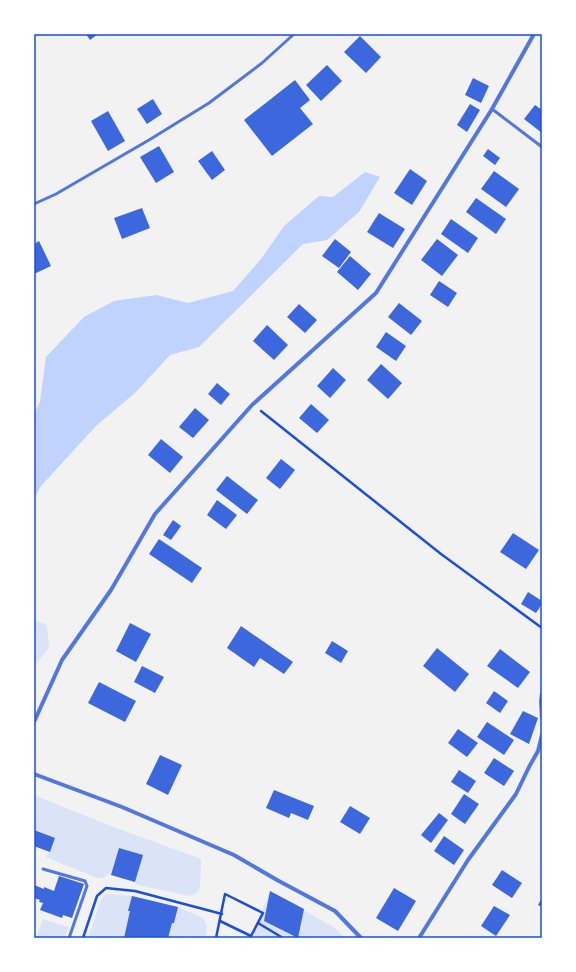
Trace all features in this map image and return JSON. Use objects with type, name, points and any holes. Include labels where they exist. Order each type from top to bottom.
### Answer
[{"type":"street","points":[[34,722],[62,660],[111,590],[155,514],[252,404],[376,293],[492,109],[534,34]]},
{"type":"street","points":[[542,694],[542,718]]},
{"type":"street","points":[[419,938],[468,860],[516,794],[538,751],[542,735]]},
{"type":"street","points":[[34,774],[122,808],[234,855],[335,911],[361,938]]},
{"type":"lane","points":[[34,204],[56,194],[209,103],[262,63],[294,34]]},
{"type":"lane","points":[[492,109],[542,147]]},
{"type":"lane","points":[[43,869],[85,881],[87,886],[69,938]]},
{"type":"path","points":[[252,404],[441,554],[542,628]]},
{"type":"path","points":[[83,938],[97,896],[106,888],[135,891],[222,914]]},
{"type":"path","points":[[216,938],[225,894],[263,913],[251,937],[220,921]]},
{"type":"path","points":[[258,923],[283,938]]},
{"type":"shaded area","points":[[34,620],[47,625],[49,648],[34,666]]},
{"type":"shaded area","points":[[34,795],[106,824],[201,859],[200,886],[196,894],[190,896],[137,885],[135,882],[108,874],[104,878],[97,878],[46,857],[50,852],[55,839],[34,830]]},
{"type":"shaded area","points":[[270,891],[335,928],[345,938],[251,938]]},
{"type":"shaded area","points":[[106,894],[132,896],[178,907],[203,918],[207,926],[206,938],[88,938],[100,902]]},
{"type":"shaded area","points":[[43,919],[68,927],[65,938],[36,938]]},
{"type":"water","points":[[365,172],[380,177],[359,212],[327,240],[303,244],[199,347],[170,355],[136,392],[96,426],[41,486],[34,499],[34,416],[40,401],[46,357],[84,317],[114,301],[156,295],[188,303],[233,291],[261,259],[284,226],[319,196],[333,197]]},
{"type":"building","points":[[86,34],[98,34],[90,40]]},
{"type":"building","points":[[360,36],[381,57],[366,73],[344,52]]},
{"type":"building","points":[[327,65],[342,81],[321,101],[306,85]]},
{"type":"building","points":[[473,78],[489,86],[481,103],[465,95]]},
{"type":"building","points":[[295,80],[310,100],[300,108],[313,124],[272,156],[244,120]]},
{"type":"building","points":[[153,99],[162,114],[147,124],[137,109]]},
{"type":"building","points":[[470,104],[480,110],[467,132],[457,125]]},
{"type":"building","points":[[535,105],[542,110],[542,133],[524,119]]},
{"type":"building","points":[[108,111],[125,141],[108,151],[91,121]]},
{"type":"building","points":[[159,146],[174,172],[156,183],[140,157]]},
{"type":"building","points":[[488,149],[500,158],[495,165],[483,156]]},
{"type":"building","points":[[212,151],[225,170],[212,180],[198,161]]},
{"type":"building","points":[[410,169],[427,181],[412,205],[394,193]]},
{"type":"building","points":[[494,171],[519,189],[506,207],[481,189]]},
{"type":"building","points":[[476,198],[506,219],[496,234],[466,212]]},
{"type":"building","points":[[142,208],[150,228],[122,239],[114,218]]},
{"type":"building","points":[[379,213],[405,229],[393,248],[367,232]]},
{"type":"building","points":[[451,219],[478,238],[468,253],[441,234]]},
{"type":"building","points":[[335,239],[351,252],[339,268],[322,256]]},
{"type":"building","points":[[437,239],[458,255],[442,276],[421,260]]},
{"type":"building","points":[[39,241],[51,266],[34,274],[34,244]]},
{"type":"building","points":[[350,256],[371,274],[358,290],[337,272]]},
{"type":"building","points":[[439,281],[457,293],[448,307],[430,295]]},
{"type":"building","points":[[399,303],[422,321],[411,335],[388,317]]},
{"type":"building","points":[[299,304],[317,320],[305,333],[287,317]]},
{"type":"building","points":[[267,325],[288,345],[274,360],[253,341]]},
{"type":"building","points":[[386,332],[406,346],[396,361],[376,347]]},
{"type":"building","points":[[381,364],[402,383],[388,399],[367,380]]},
{"type":"building","points":[[333,368],[346,380],[330,398],[317,386]]},
{"type":"building","points":[[217,383],[230,394],[221,405],[208,394]]},
{"type":"building","points":[[311,404],[329,420],[317,433],[299,418]]},
{"type":"building","points":[[195,408],[209,420],[193,438],[179,427]]},
{"type":"building","points":[[161,439],[183,457],[170,473],[148,455]]},
{"type":"building","points":[[281,459],[295,470],[280,489],[266,478]]},
{"type":"building","points":[[227,476],[258,500],[247,514],[216,490]]},
{"type":"building","points":[[217,500],[237,515],[226,529],[207,515]]},
{"type":"building","points":[[173,520],[181,526],[171,540],[163,535]]},
{"type":"building","points":[[513,533],[539,550],[526,569],[500,552]]},
{"type":"building","points":[[159,539],[202,568],[192,583],[149,554]]},
{"type":"building","points":[[528,592],[542,601],[542,604],[536,613],[521,604]]},
{"type":"building","points":[[130,623],[151,634],[136,662],[116,651]]},
{"type":"building","points":[[241,626],[293,662],[284,674],[260,658],[254,667],[227,648]]},
{"type":"building","points":[[332,641],[348,651],[341,663],[325,653]]},
{"type":"building","points":[[437,648],[469,674],[455,692],[423,666]]},
{"type":"building","points":[[500,649],[530,672],[518,688],[487,666]]},
{"type":"building","points":[[142,666],[164,677],[155,693],[134,682]]},
{"type":"building","points":[[99,682],[136,701],[125,722],[88,703]]},
{"type":"building","points":[[494,691],[508,701],[500,713],[486,703]]},
{"type":"building","points":[[523,711],[538,718],[529,744],[510,734]]},
{"type":"building","points":[[487,722],[514,740],[504,755],[477,737]]},
{"type":"building","points":[[458,729],[478,743],[467,757],[448,743]]},
{"type":"building","points":[[160,755],[182,765],[168,795],[146,784]]},
{"type":"building","points":[[494,758],[514,771],[504,786],[484,773]]},
{"type":"building","points":[[459,770],[476,781],[468,793],[451,782]]},
{"type":"building","points":[[274,790],[314,806],[308,820],[291,813],[289,818],[266,808]]},
{"type":"building","points":[[464,794],[479,804],[465,824],[451,814]]},
{"type":"building","points":[[350,806],[370,818],[360,834],[340,822]]},
{"type":"building","points":[[439,813],[448,820],[431,843],[421,835]]},
{"type":"building","points":[[34,830],[55,838],[50,852],[34,846]]},
{"type":"building","points":[[444,836],[464,850],[454,865],[434,851]]},
{"type":"building","points":[[119,848],[143,855],[135,882],[111,875]]},
{"type":"building","points":[[502,870],[522,883],[512,898],[492,885]]},
{"type":"building","points":[[59,876],[84,884],[72,918],[63,915],[62,918],[40,910],[43,903],[34,898],[34,885],[54,891]]},
{"type":"building","points":[[394,888],[416,901],[398,931],[376,918]]},
{"type":"building","points":[[270,891],[304,909],[298,938],[264,921]]},
{"type":"building","points":[[132,896],[178,907],[168,938],[124,938]]},
{"type":"building","points":[[542,898],[542,907],[538,905]]},
{"type":"building","points":[[494,906],[510,915],[496,936],[481,926]]}]
